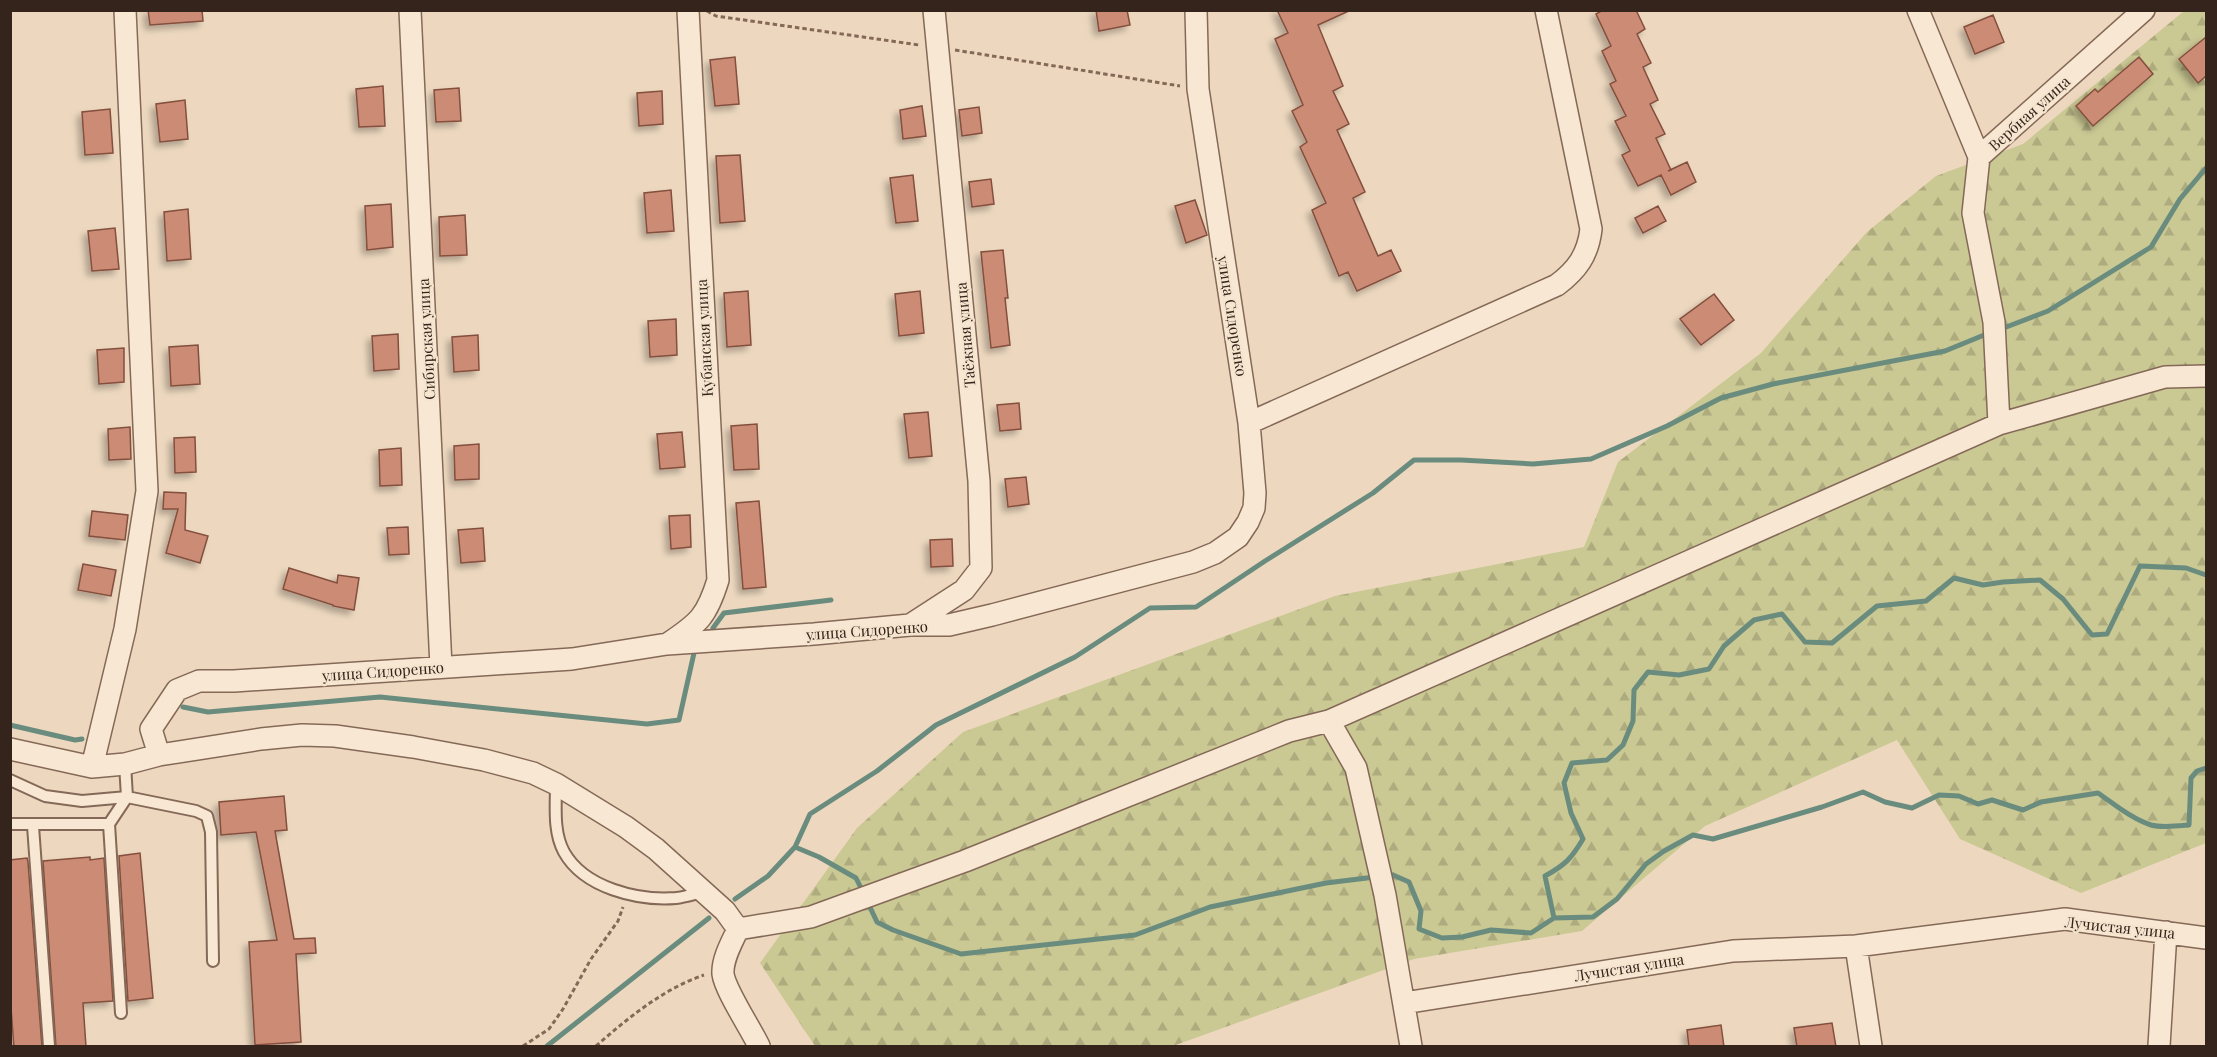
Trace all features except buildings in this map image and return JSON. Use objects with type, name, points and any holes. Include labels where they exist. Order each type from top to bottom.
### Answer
[{"type":"street","points":[[92,768],[125,629],[147,491],[125,10]]},
{"type":"street","name":"Сибирская улица","points":[[410,10],[441,667]]},
{"type":"street","name":"Кубанская улица","points":[[667,645],[696,625],[711,604],[718,580],[688,10]]},
{"type":"street","name":"Таёжная улица","points":[[910,625],[964,590],[981,568],[979,481],[934,10]]},
{"type":"street","name":"улица Сидоренко","points":[[159,755],[151,729],[177,690],[199,681],[234,681],[572,659],[667,645],[910,625],[949,625],[1193,562],[1215,553],[1238,537],[1254,508],[1255,493],[1249,423],[1198,90],[1196,10]]},
{"type":"street","points":[[1249,423],[1557,285],[1572,274],[1583,259],[1591,229],[1546,10]]},
{"type":"street","name":"Вербная улица","points":[[1918,10],[1979,158],[2144,10]]},
{"type":"street","points":[[1979,158],[1972,213],[1994,322],[1999,424]]},
{"type":"street","points":[[738,929],[811,917],[965,861],[1289,731],[1329,721],[1999,424],[2164,377],[2206,376]]},
{"type":"street","points":[[1329,721],[1356,768],[1385,895],[1411,1047]]},
{"type":"street","points":[[10,748],[92,768],[125,764],[159,755],[302,735],[335,736],[484,760],[532,773],[556,784],[626,826],[656,849],[725,911],[738,929]]},
{"type":"street","name":"Лучистая улица","points":[[1404,1003],[1733,951],[1856,946],[2065,919],[2206,938]]},
{"type":"street","points":[[738,929],[728,951],[723,974],[759,1047]]},
{"type":"street","points":[[2159,1047],[2166,932]]},
{"type":"street","points":[[1856,946],[1871,1047]]},
{"type":"lane","points":[[121,1013],[109,824],[127,796],[125,764]]},
{"type":"lane","points":[[10,780],[45,796],[82,801],[127,796],[196,811],[207,816],[211,832],[213,961]]},
{"type":"lane","points":[[556,784],[556,823],[564,851],[579,872],[628,894],[675,898],[704,892]]},
{"type":"lane","points":[[10,825],[109,824]]},
{"type":"lane","points":[[33,825],[49,1047]]},
{"type":"path","points":[[523,1047],[549,1029],[563,1009],[591,959],[618,921],[628,894]]},
{"type":"path","points":[[596,1047],[628,1017],[687,981],[704,975],[723,974]]},
{"type":"green space","points":[[2184,11],[2206,11],[2206,843],[2081,893],[1960,839],[1897,740],[1705,826],[1582,931],[1414,959],[1173,1046],[815,1046],[760,963],[857,828],[963,732],[1335,596],[1584,547],[1618,462],[1761,353],[1867,232],[1936,176],[2023,144]]},
{"type":"waterway","points":[[2001,329],[2048,311],[2151,247],[2180,199],[2206,168]]},
{"type":"waterway","points":[[735,899],[768,876],[795,847],[810,814],[877,771],[936,725],[1075,657],[1150,608],[1196,607],[1373,493],[1414,460],[1533,464],[1591,459],[1667,426],[1721,398],[1773,384],[1945,351],[1989,333]]},
{"type":"waterway","points":[[1554,918],[1545,876],[1567,861],[1583,839],[1571,813],[1564,783],[1572,763],[1607,760],[1623,745],[1633,721],[1634,690],[1648,672],[1679,675],[1709,669],[1724,646],[1754,620],[1782,614],[1805,642],[1832,643],[1877,606],[1926,601],[1954,578],[1983,585],[2040,580],[2063,599],[2092,635],[2107,634],[2140,566],[2186,568],[2206,575]]},
{"type":"waterway","points":[[713,628],[724,613],[831,600]]},
{"type":"waterway","points":[[183,707],[208,712],[380,697],[647,724],[679,720],[694,653]]},
{"type":"waterway","points":[[10,725],[75,740],[82,739]]},
{"type":"waterway","points":[[1384,876],[1393,875],[1409,882],[1421,911],[1419,929],[1442,938],[1462,937],[1491,930],[1531,933],[1554,918],[1593,917],[1617,899],[1646,864],[1693,835],[1713,839],[1822,807],[1863,792],[1885,802],[1912,808],[1939,795],[1959,796],[1978,804],[1992,800],[2023,810],[2041,802],[2098,793],[2137,819],[2165,827],[2189,825],[2191,778],[2197,771],[2206,768]]},
{"type":"waterway","points":[[795,847],[819,857],[856,878],[864,894]]},
{"type":"waterway","points":[[868,903],[877,922],[961,954],[1135,935],[1210,907],[1326,883],[1375,877]]},
{"type":"waterway","points":[[547,1046],[709,918]]}]
